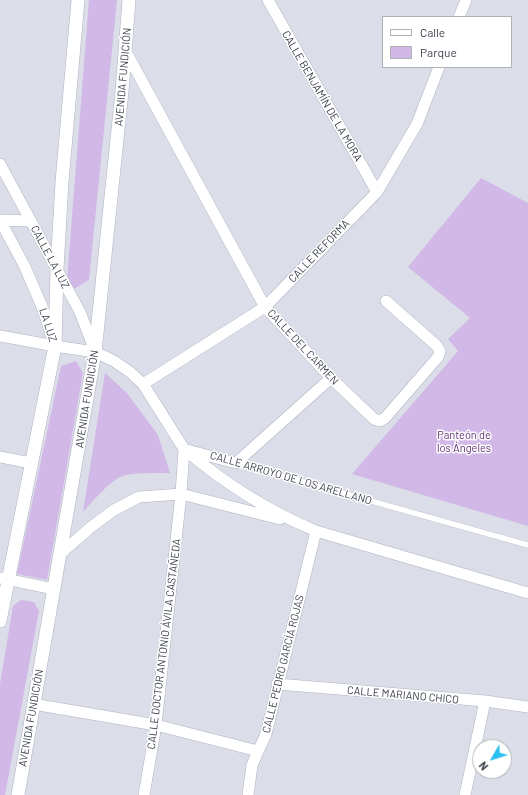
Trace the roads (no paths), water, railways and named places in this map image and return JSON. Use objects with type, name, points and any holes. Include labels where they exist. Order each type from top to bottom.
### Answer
[{"type":"street","points":[[0,621],[4,579],[31,463],[55,346],[57,268],[62,182],[78,0]]},
{"type":"street","name":"AVENIDA FUNDICIÓN","points":[[18,795],[95,352],[129,0]]},
{"type":"street","name":"CALLE BENJAMÍN DE LA MORA","points":[[268,0],[377,192]]},
{"type":"street","points":[[459,16],[466,0]]},
{"type":"street","name":"CALLE DEL CARMEN","points":[[125,50],[265,307],[331,378],[374,419],[380,421],[385,418],[438,357],[440,351],[436,345],[386,301]]},
{"type":"street","name":"CALLE REFORMA","points":[[143,384],[265,307],[377,192],[417,124],[439,68]]},
{"type":"street","name":"CALLE LA LUZ","points":[[0,164],[80,312],[95,352]]},
{"type":"street","name":"LA LUZ","points":[[0,220],[31,222]]},
{"type":"street","name":"LA LUZ","points":[[0,220],[25,267],[43,309],[55,346],[95,352],[114,361],[130,372],[143,384],[184,449]]},
{"type":"street","points":[[0,336],[55,346]]},
{"type":"street","points":[[236,462],[331,378]]},
{"type":"street","points":[[181,494],[184,449]]},
{"type":"street","name":"CALLE ARROYO DE LOS ARELLANO","points":[[184,449],[236,462]]},
{"type":"street","name":"CALLE ARROYO DE LOS ARELLANO","points":[[184,449],[236,489],[296,523],[316,532],[528,593]]},
{"type":"street","points":[[0,457],[31,463]]},
{"type":"street","name":"CALLE ARROYO DE LOS ARELLANO","points":[[60,554],[91,527],[114,510],[139,497],[181,494],[296,523]]},
{"type":"street","name":"CALLE DOCTOR ANTONIO ÁVILA CASTAÑEDA","points":[[144,795],[156,724],[181,494]]},
{"type":"street","name":"CALLE PEDRO GARCÍA ROJAS","points":[[248,795],[252,765],[266,734],[277,684],[316,532]]},
{"type":"street","points":[[4,579],[54,589]]},
{"type":"street","name":"CALLE MARIANO CHICO","points":[[277,684],[485,701],[528,707]]},
{"type":"street","points":[[465,795],[485,701]]},
{"type":"street","points":[[33,704],[156,724],[258,751]]},
{"type":"lane","name":"CALLE ARROYO DE LOS ARELLANO","points":[[236,462],[528,545]]},
{"type":"park label","name":"Panteón de los Ángeles","points":[[464,441]]}]
